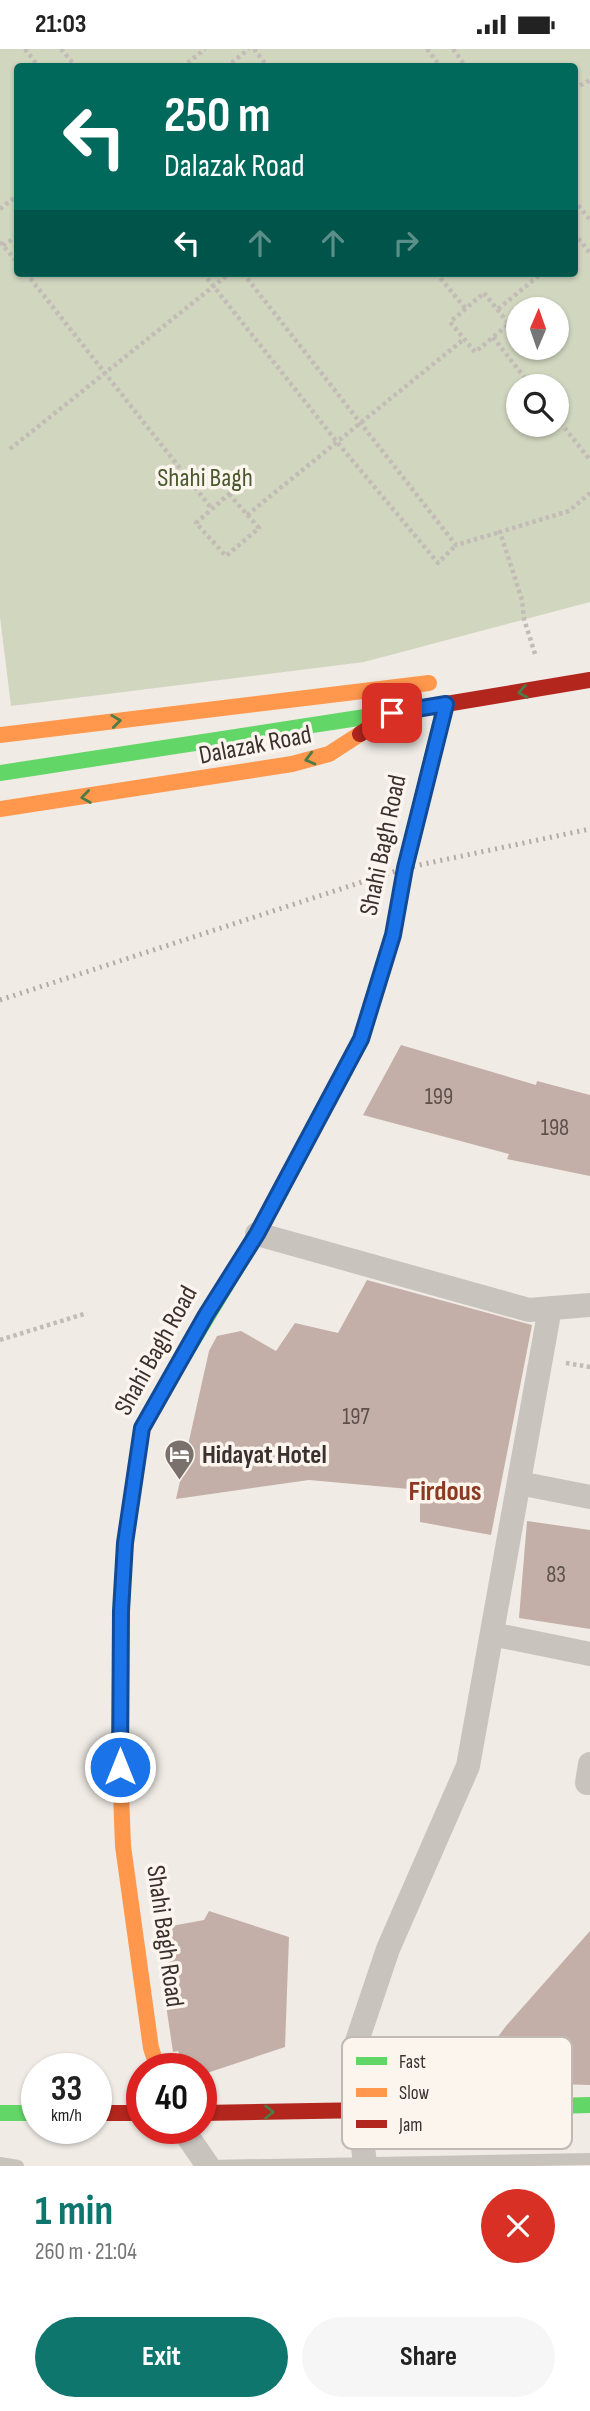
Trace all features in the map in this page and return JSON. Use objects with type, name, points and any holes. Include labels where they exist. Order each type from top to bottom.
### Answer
[{"type":"street","name":"Dalazak Road","points":[[0,809],[292,764],[329,754],[392,713],[590,680]]},
{"type":"street","name":"Dalazak Road","points":[[0,735],[442,681]]},
{"type":"street","name":"Shahi Bagh Road","points":[[153,2053],[123,1846],[121,1637],[125,1543],[142,1428],[206,1315],[257,1234],[361,1039],[393,935],[405,868],[446,704]]},
{"type":"street","points":[[0,773],[392,713]]},
{"type":"street","points":[[257,1234],[529,1310],[590,1305]]},
{"type":"street","points":[[358,2037],[388,1949],[468,1766],[550,1308]]},
{"type":"street","points":[[519,1483],[590,1497]]},
{"type":"street","points":[[492,1634],[590,1654]]},
{"type":"street","points":[[572,2106],[590,2105]]},
{"type":"street","points":[[217,2113],[342,2112]]},
{"type":"street","points":[[0,2113],[21,2113]]},
{"type":"street","points":[[193,2144],[208,2166]]},
{"type":"street","points":[[363,2149],[365,2164]]},
{"type":"lane","points":[[208,2166],[590,2159]]},
{"type":"lane","points":[[0,2163],[18,2166]]},
{"type":"path","points":[[25,49],[36,63]]},
{"type":"path","points":[[61,49],[73,63]]},
{"type":"path","points":[[188,63],[205,49]]},
{"type":"path","points":[[231,63],[249,49]]},
{"type":"path","points":[[254,49],[265,63]]},
{"type":"path","points":[[427,49],[438,63]]},
{"type":"path","points":[[0,209],[14,198]]},
{"type":"path","points":[[578,204],[590,220]]},
{"type":"path","points":[[578,238],[590,253]]},
{"type":"path","points":[[2,244],[14,258]]},
{"type":"path","points":[[29,277],[212,509]]},
{"type":"path","points":[[206,277],[337,442],[438,563],[456,545],[569,512],[590,493]]},
{"type":"path","points":[[10,449],[225,277]]},
{"type":"path","points":[[246,277],[456,545]]},
{"type":"path","points":[[439,277],[466,309]]},
{"type":"path","points":[[498,309],[537,277]]},
{"type":"path","points":[[484,293],[509,324],[475,352],[450,322],[466,309],[484,293]]},
{"type":"path","points":[[493,337],[522,374]]},
{"type":"path","points":[[247,515],[464,339]]},
{"type":"path","points":[[569,433],[590,460]]},
{"type":"path","points":[[229,494],[259,527],[226,556],[197,523],[212,509],[229,494]]},
{"type":"path","points":[[500,532],[522,600],[524,619],[539,667]]},
{"type":"path","points":[[0,1340],[87,1313]]},
{"type":"green space","name":"Shahi Bagh","points":[[0,49],[590,49],[590,602],[364,662],[11,706],[0,617]]},
{"type":"building","points":[[401,1045],[536,1085],[537,1081],[590,1095],[590,1176],[507,1159],[509,1154],[363,1115]]},
{"type":"building","points":[[367,1280],[532,1325],[491,1535],[420,1522],[420,1490],[309,1480],[176,1499],[209,1351],[217,1336],[241,1331],[276,1351],[295,1323],[338,1333]]},
{"type":"building","points":[[527,1521],[590,1530],[590,1629],[519,1618]]},
{"type":"building","points":[[209,1911],[289,1937],[285,2047],[217,2070],[217,2053],[173,2052],[160,1964],[169,1964],[166,1927],[204,1920]]},
{"type":"building","points":[[590,1931],[590,2085],[572,2084],[572,2037],[498,2037]]},
{"type":"railway","points":[[0,1000],[405,868],[590,829]]},
{"type":"traffic: fast","points":[[422,798],[445,704]]},
{"type":"traffic: fast","points":[[0,773],[378,715]]},
{"type":"traffic: fast","points":[[168,1382],[257,1234],[335,1088]]},
{"type":"traffic: fast","points":[[572,2106],[590,2105]]},
{"type":"traffic: fast","points":[[0,2113],[21,2113]]},
{"type":"traffic: slow","points":[[0,735],[429,683]]},
{"type":"traffic: slow","points":[[0,809],[292,764],[329,754],[360,734]]},
{"type":"traffic: slow","points":[[121,1620],[120,1767],[123,1846],[153,2053]]},
{"type":"traffic: jam","points":[[360,734],[392,713],[590,680]]},
{"type":"traffic: jam","points":[[335,1088],[361,1039],[393,935],[405,868],[422,798]]},
{"type":"traffic: jam","points":[[121,1620],[125,1543],[142,1428],[168,1382]]},
{"type":"traffic: jam","points":[[217,2113],[342,2111]]},
{"type":"traffic: jam","points":[[112,2113],[126,2113]]},
{"type":"place","name":"Hidayat Hotel","points":[[179,1481]]},
{"type":"district","name":"Firdous","points":[[445,1490]]},
{"type":"route","points":[[120,1767],[121,1611],[125,1543],[142,1428],[206,1315],[257,1234],[361,1039],[393,935],[405,868],[446,704],[392,713]]}]
